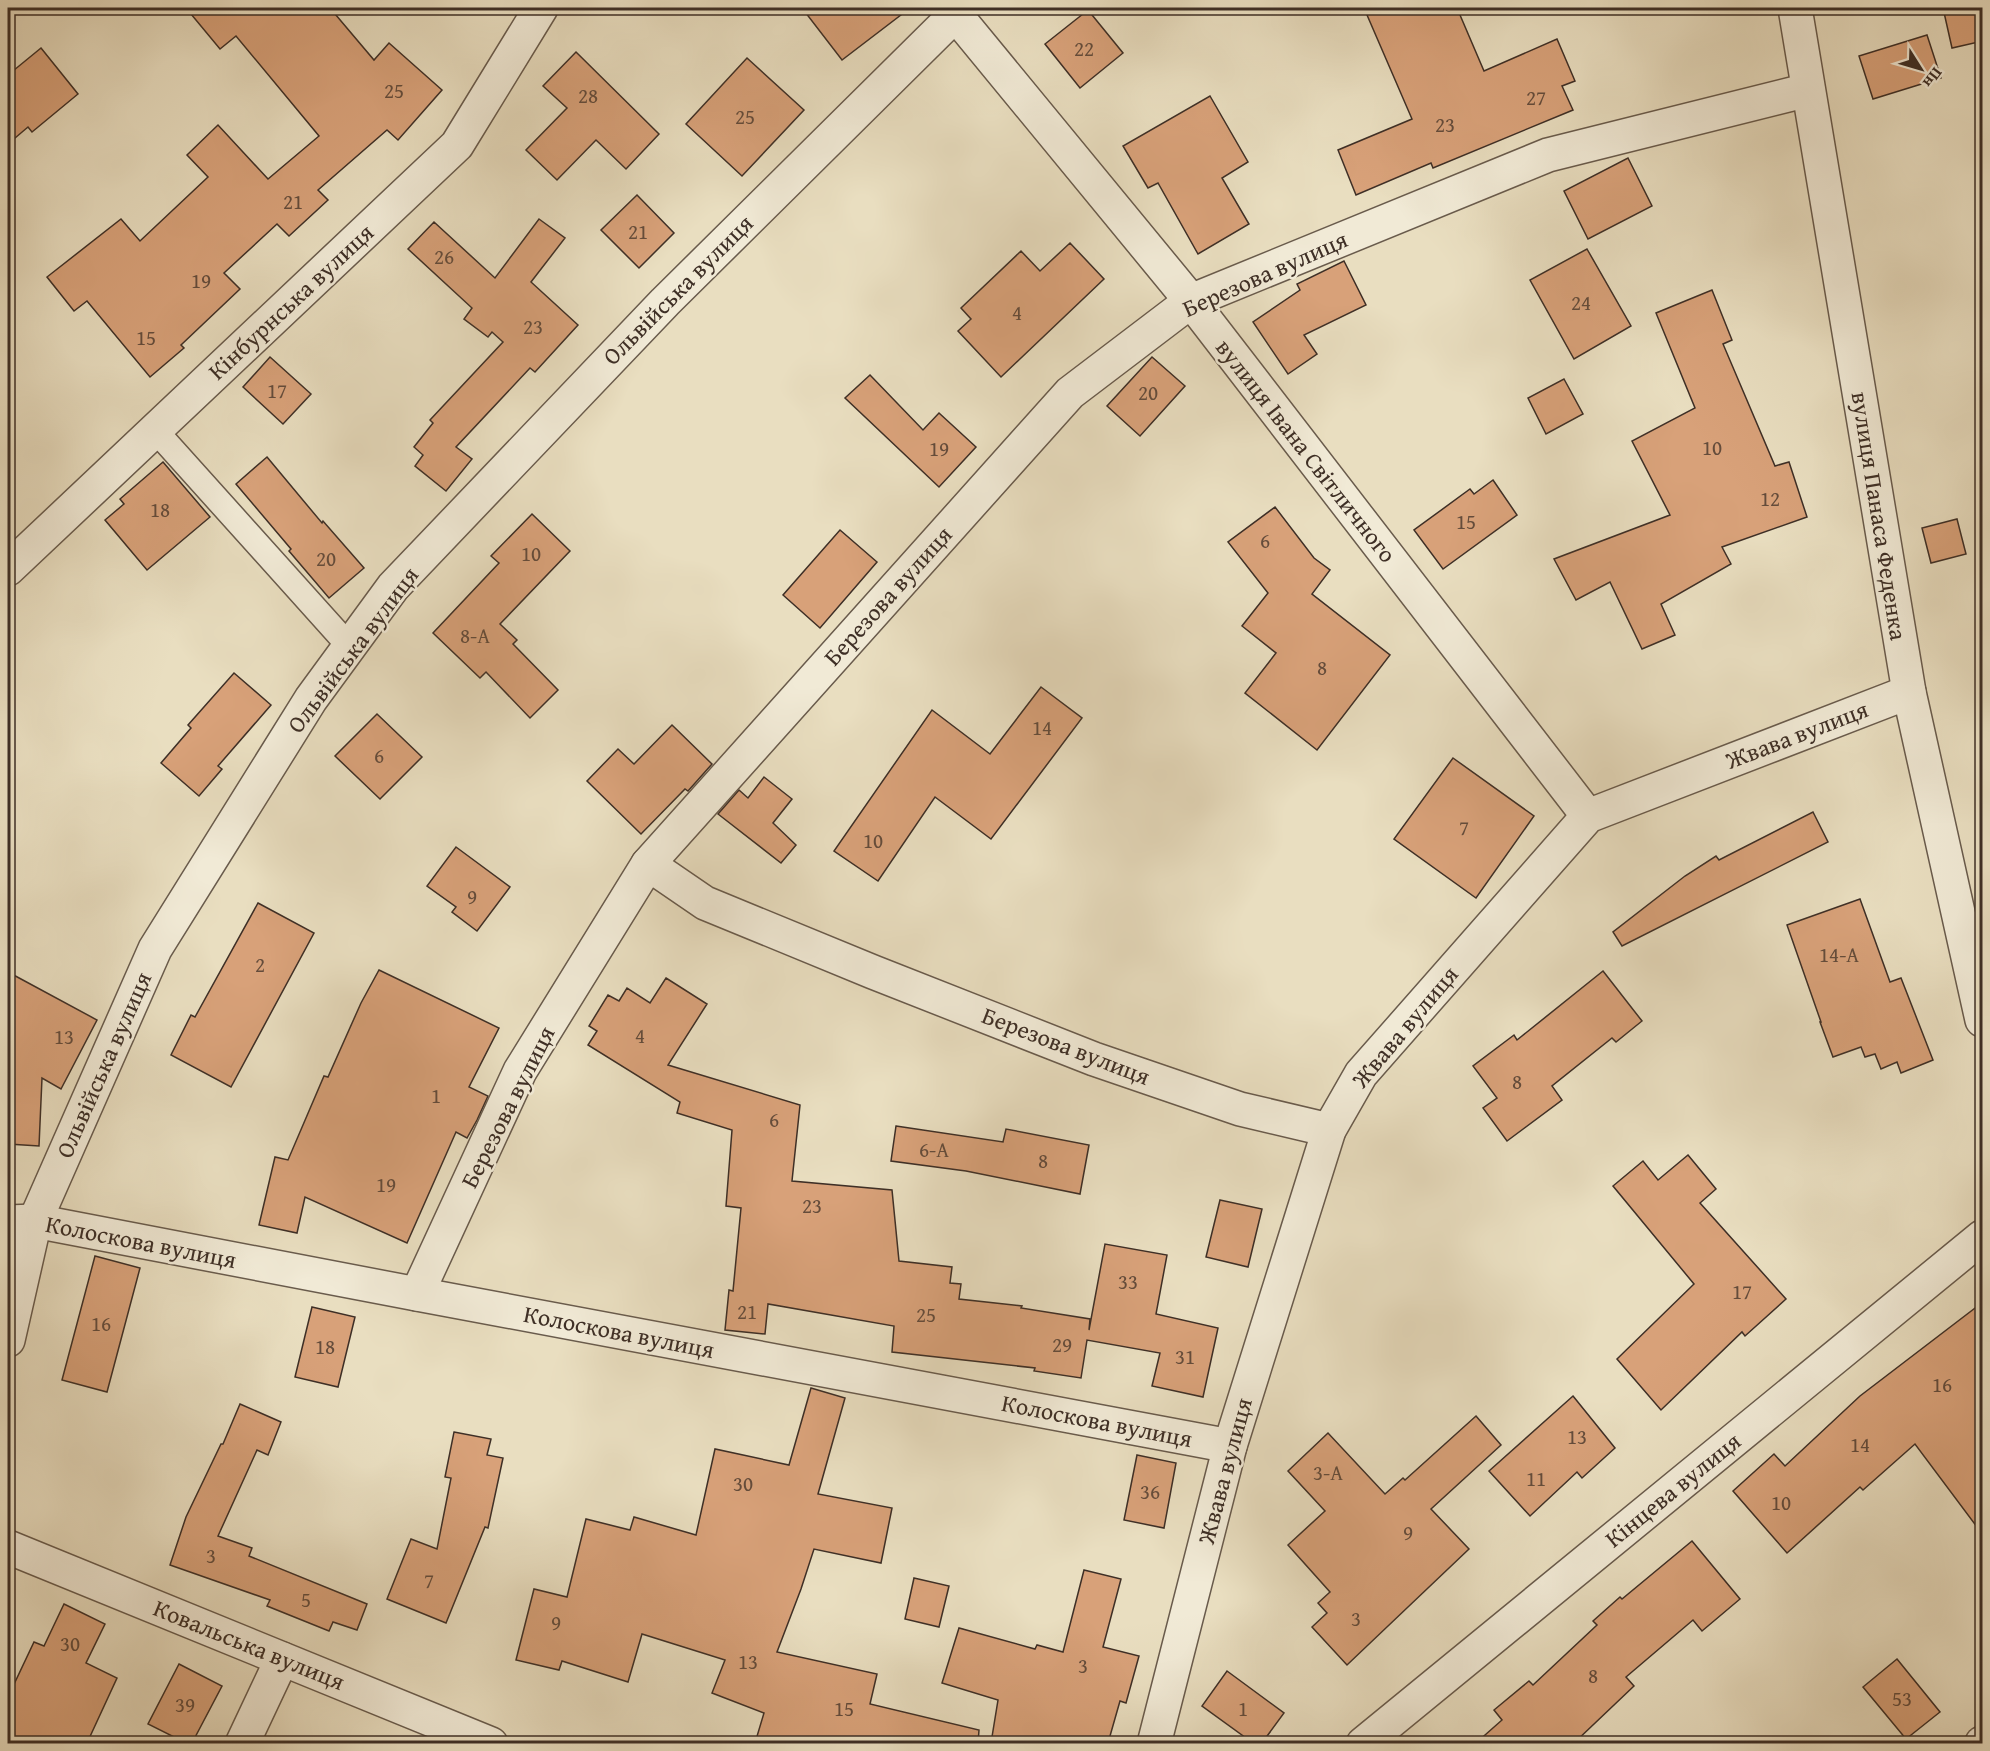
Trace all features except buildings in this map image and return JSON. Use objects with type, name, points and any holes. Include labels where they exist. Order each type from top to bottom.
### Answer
[{"type":"street","name":"Кінбурнська вулиця","points":[[8,569],[457,145],[541,8]]},
{"type":"street","name":"вулиця Панаса Феденка","points":[[1795,8],[1909,692],[1978,979],[1983,1020]]},
{"type":"street","name":"вулиця Івана Світличного","points":[[956,10],[1191,301],[1588,816]]},
{"type":"street","name":"Ольвійська вулиця","points":[[8,1340],[21,1222],[155,949],[311,699],[393,587],[665,302],[956,10]]},
{"type":"street","name":"Березова вулиця","points":[[417,1294],[520,1071],[648,864],[1070,393],[1191,301],[1548,155],[1808,90]]},
{"type":"street","name":"Жвава вулиця","points":[[1154,1743],[1230,1446],[1329,1130],[1361,1074],[1588,816],[1909,692]]},
{"type":"street","name":"Березова вулиця","points":[[648,864],[705,903],[862,968],[1094,1059],[1240,1108],[1329,1130]]},
{"type":"street","name":"Колоскова вулиця","points":[[21,1222],[1230,1446]]},
{"type":"street","name":"Кінцева вулиця","points":[[1363,1743],[1983,1237]]},
{"type":"street","name":"Ковальська вулиця","points":[[8,1547],[491,1743]]},
{"type":"street","points":[[242,1743],[282,1659]]},
{"type":"lane","points":[[155,430],[350,647]]}]
